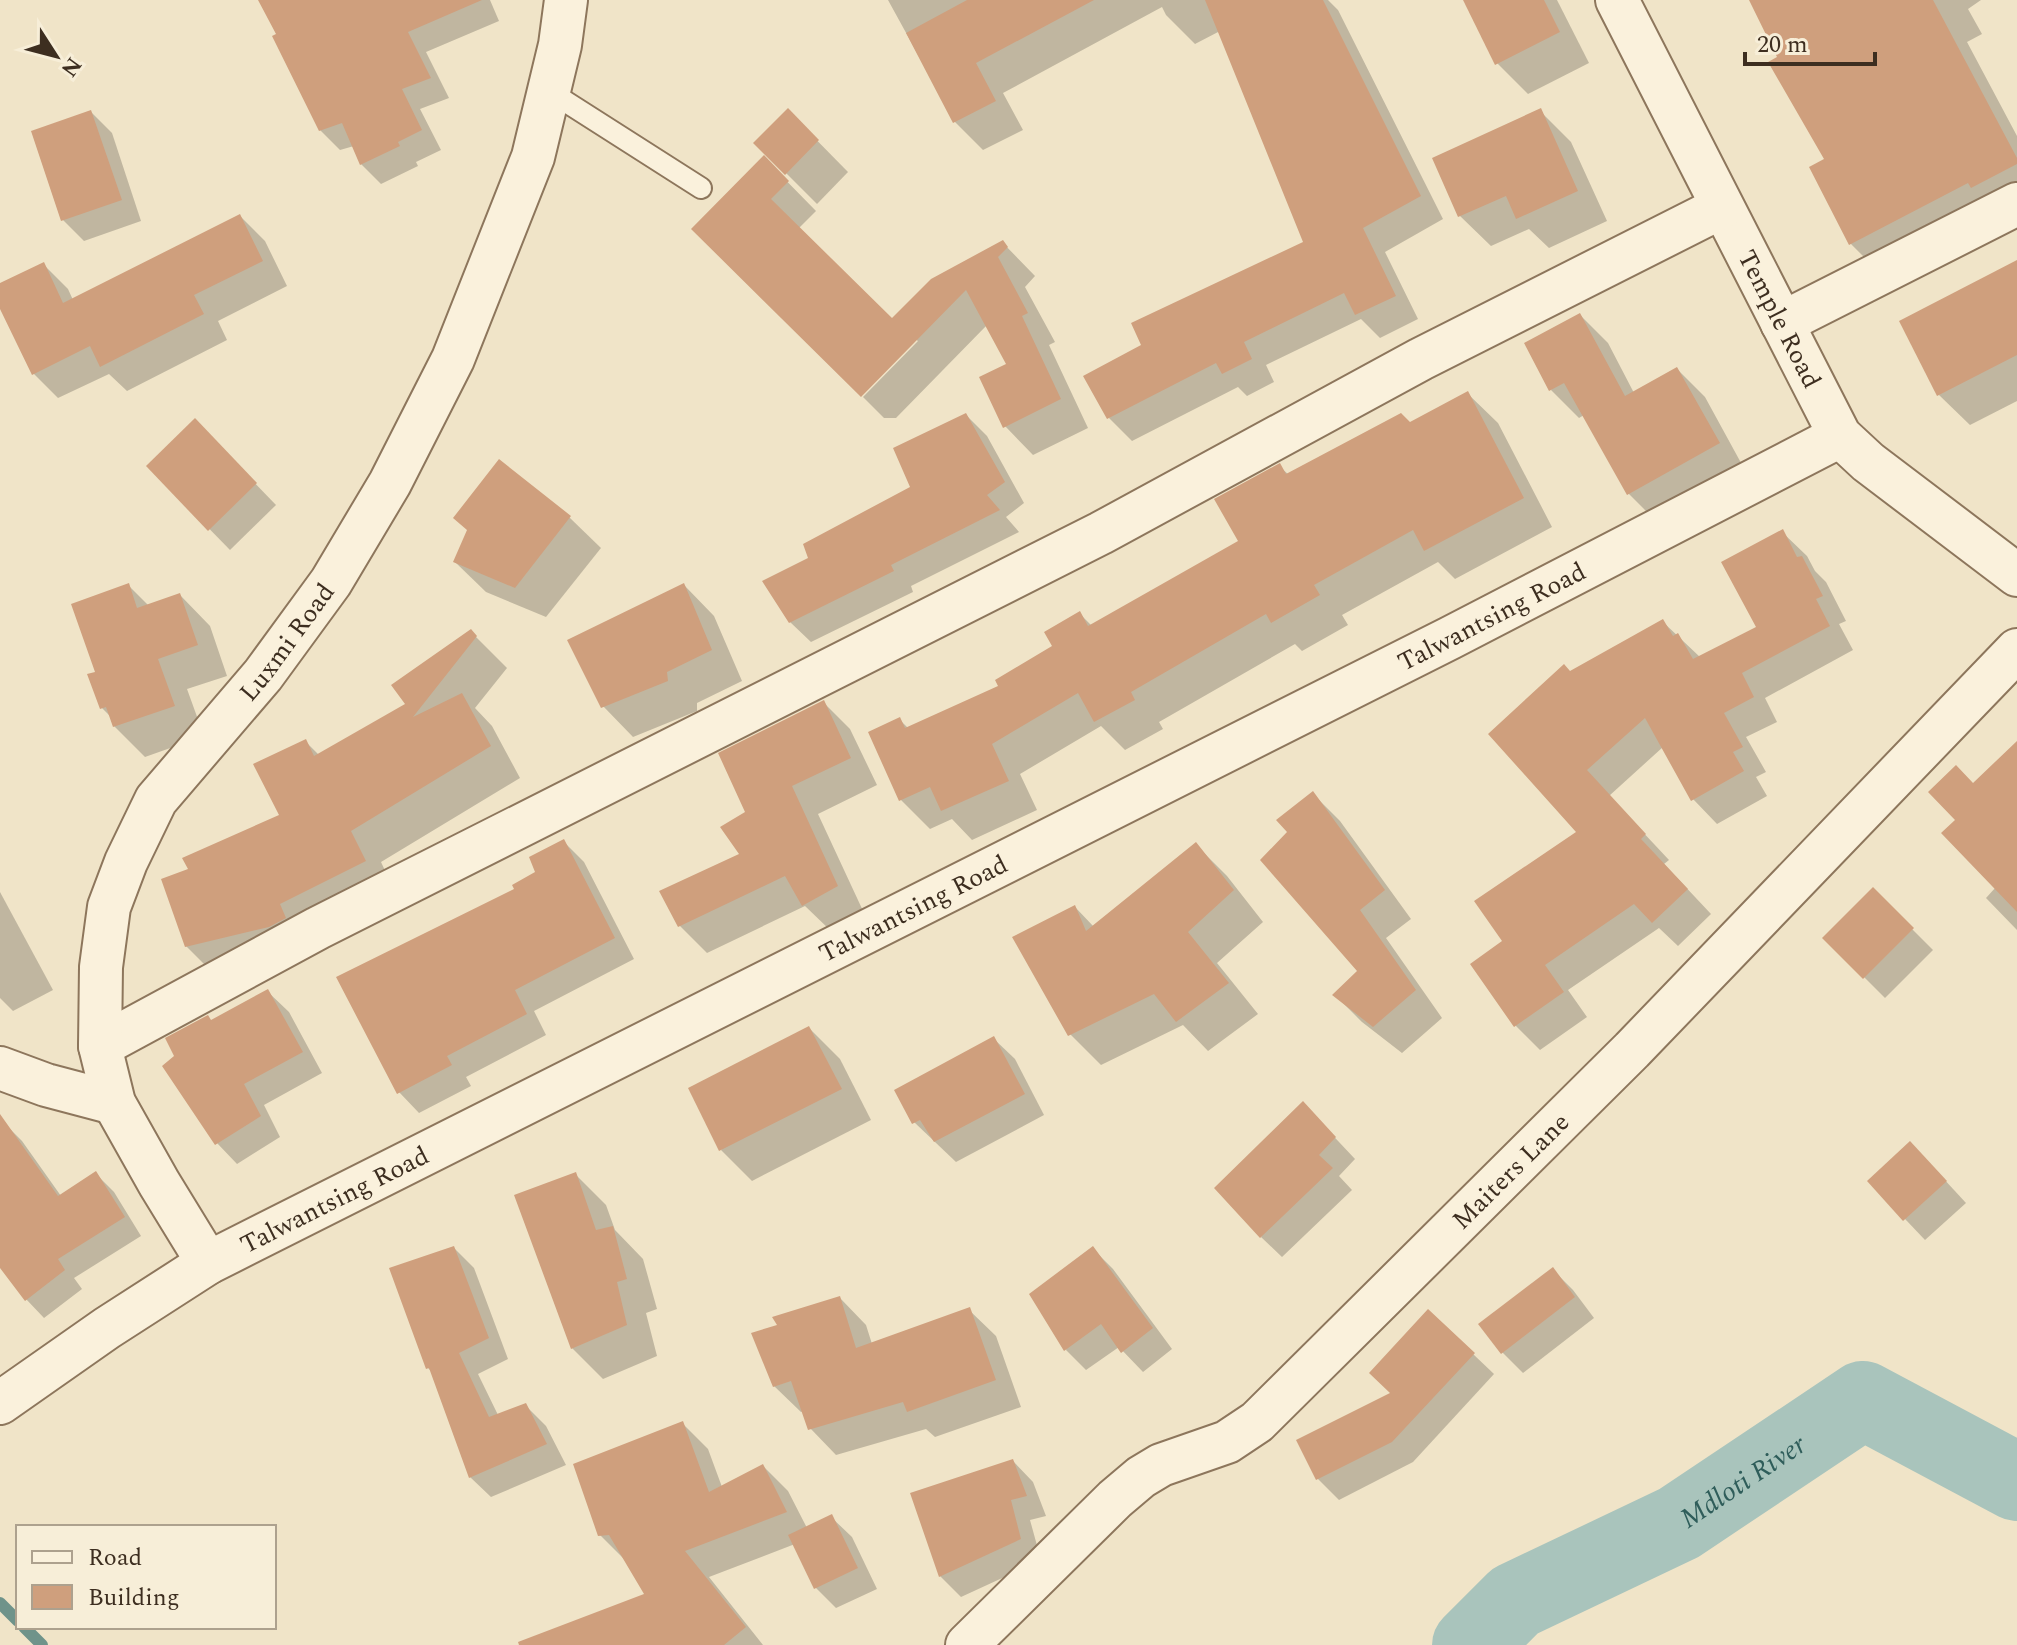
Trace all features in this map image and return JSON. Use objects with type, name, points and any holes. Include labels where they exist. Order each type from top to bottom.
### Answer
[{"type":"street","name":"Luxmi Road","points":[[208,1263],[114,1103],[100,1046],[101,967],[109,907],[126,862],[156,800],[263,675],[331,582],[390,483],[453,359],[533,157],[560,45],[566,0]]},
{"type":"street","name":"Temple Road","points":[[1617,0],[1840,436],[1868,462],[2017,575]]},
{"type":"street","points":[[1782,323],[2017,204]]},
{"type":"street","points":[[100,1046],[318,928],[1101,533],[1421,359],[1722,207]]},
{"type":"street","name":"Talwantsing Road","points":[[0,1403],[107,1328],[208,1263],[1450,638],[1840,436]]},
{"type":"street","name":"Maiters Lane","points":[[967,1645],[1141,1477],[1161,1465],[1227,1442],[1257,1422],[1632,1050],[2017,650]]},
{"type":"street","points":[[0,1068],[46,1085],[114,1103]]},
{"type":"lane","points":[[549,91],[701,188]]},
{"type":"building","points":[[258,0],[482,0],[408,32],[431,78],[402,89],[422,130],[398,142],[400,146],[360,165],[342,123],[319,131],[272,36],[276,34]]},
{"type":"building","points":[[967,0],[1094,0],[976,63],[996,101],[953,123],[906,33]]},
{"type":"building","points":[[1205,0],[1323,0],[1421,196],[1363,228],[1396,296],[1355,315],[1344,293],[1244,342],[1252,359],[1222,374],[1216,363],[1107,419],[1083,376],[1141,345],[1131,323],[1303,242]]},
{"type":"building","points":[[1463,0],[1544,0],[1560,32],[1495,65]]},
{"type":"building","points":[[1749,0],[1933,0],[2017,158],[2017,164],[1971,188],[1968,183],[1849,245],[1809,167],[1824,159],[1768,62],[1777,57]]},
{"type":"building","points":[[788,108],[819,140],[785,175],[753,143]]},
{"type":"building","points":[[1541,108],[1578,191],[1516,219],[1506,196],[1458,217],[1432,158]]},
{"type":"building","points":[[91,110],[122,200],[61,221],[31,131]]},
{"type":"building","points":[[764,155],[789,181],[771,199],[892,318],[931,279],[1003,240],[1008,247],[998,257],[1028,313],[1022,316],[1061,399],[1003,428],[979,377],[1006,364],[966,290],[861,397],[691,229]]},
{"type":"building","points":[[240,214],[263,261],[194,295],[204,314],[100,367],[90,346],[32,375],[0,309],[0,283],[44,262],[63,303]]},
{"type":"building","points":[[2017,260],[2017,355],[1937,396],[1899,321]]},
{"type":"building","points":[[1580,313],[1625,396],[1677,367],[1720,443],[1627,495],[1564,383],[1549,391],[1524,343]]},
{"type":"building","points":[[1468,391],[1524,498],[1424,551],[1413,530],[1314,585],[1320,595],[1271,623],[1266,614],[1131,692],[1135,700],[1094,722],[1078,693],[992,744],[1009,781],[941,811],[930,787],[899,801],[868,732],[900,717],[905,728],[998,686],[995,680],[1052,646],[1044,632],[1080,611],[1088,626],[1238,541],[1214,499],[1280,463],[1286,474],[1401,413],[1410,422]]},
{"type":"building","points":[[966,413],[1005,482],[987,495],[1000,510],[891,565],[894,571],[789,623],[762,581],[808,558],[803,544],[910,487],[893,448]]},
{"type":"building","points":[[195,418],[257,483],[208,531],[146,466]]},
{"type":"building","points":[[499,459],[571,516],[515,588],[453,562],[467,530],[453,518]]},
{"type":"building","points":[[1783,529],[1797,557],[1802,556],[1823,596],[1816,599],[1830,626],[1742,673],[1754,697],[1724,713],[1743,747],[1733,752],[1744,771],[1691,801],[1645,718],[1587,770],[1646,834],[1641,839],[1688,889],[1652,923],[1634,904],[1545,965],[1564,992],[1514,1027],[1470,964],[1502,941],[1474,901],[1576,832],[1488,734],[1564,664],[1570,671],[1663,619],[1673,636],[1678,633],[1693,659],[1756,627],[1721,562]]},
{"type":"building","points":[[129,583],[137,608],[180,593],[198,645],[158,659],[175,706],[113,727],[106,707],[100,709],[87,674],[95,672],[71,604]]},
{"type":"building","points":[[684,583],[712,650],[667,672],[668,681],[601,708],[567,640]]},
{"type":"building","points":[[471,629],[477,636],[413,717],[462,693],[491,746],[351,831],[366,861],[280,904],[286,918],[269,927],[185,947],[161,879],[188,869],[182,858],[279,815],[253,764],[306,739],[314,756],[405,704],[391,685]]},
{"type":"building","points":[[824,700],[851,758],[792,786],[838,886],[802,906],[785,876],[678,927],[659,891],[739,854],[720,827],[745,812],[718,753]]},
{"type":"building","points":[[2017,741],[2017,912],[1941,833],[1955,820],[1928,792],[1956,765],[1973,783]]},
{"type":"building","points":[[1313,791],[1385,890],[1360,910],[1416,990],[1373,1027],[1332,995],[1357,971],[1260,860],[1287,832],[1276,820]]},
{"type":"building","points":[[564,839],[615,938],[515,990],[527,1014],[447,1056],[452,1065],[397,1094],[336,977],[514,889],[512,885],[535,872],[529,857]]},
{"type":"building","points":[[1196,842],[1234,890],[1188,932],[1229,983],[1176,1022],[1154,994],[1068,1036],[1012,937],[1075,905],[1086,931]]},
{"type":"building","points":[[1873,887],[1914,928],[1863,979],[1822,938]]},
{"type":"building","points":[[268,989],[303,1052],[244,1084],[261,1116],[215,1145],[162,1066],[174,1056],[165,1038],[208,1015],[211,1020]]},
{"type":"building","points":[[809,1026],[842,1089],[719,1151],[688,1088]]},
{"type":"building","points":[[994,1036],[1025,1094],[934,1142],[920,1120],[912,1124],[894,1090]]},
{"type":"building","points":[[1303,1101],[1336,1137],[1319,1155],[1333,1168],[1260,1238],[1214,1188]]},
{"type":"building","points":[[0,1114],[58,1196],[96,1171],[125,1217],[58,1259],[65,1270],[25,1301],[0,1268]]},
{"type":"building","points":[[1910,1141],[1947,1181],[1903,1221],[1867,1181]]},
{"type":"building","points":[[576,1172],[596,1230],[613,1226],[627,1279],[617,1282],[627,1325],[571,1349],[514,1195]]},
{"type":"building","points":[[454,1246],[489,1338],[459,1353],[489,1417],[526,1403],[547,1444],[469,1478],[389,1268]]},
{"type":"building","points":[[1093,1246],[1153,1328],[1121,1353],[1101,1324],[1064,1351],[1029,1294]]},
{"type":"building","points":[[1553,1267],[1575,1297],[1501,1354],[1478,1324]]},
{"type":"building","points":[[840,1296],[856,1348],[970,1307],[996,1380],[907,1412],[903,1402],[808,1430],[791,1381],[773,1387],[751,1333],[777,1325],[772,1317]]},
{"type":"building","points":[[1428,1309],[1475,1353],[1392,1442],[1316,1480],[1296,1440],[1390,1393],[1369,1373]]},
{"type":"building","points":[[683,1421],[709,1492],[763,1464],[787,1512],[685,1551],[746,1627],[724,1645],[519,1645],[518,1642],[644,1594],[609,1535],[598,1536],[573,1464]]},
{"type":"building","points":[[1013,1459],[1027,1496],[1011,1500],[1021,1539],[939,1577],[910,1493]]},
{"type":"building","points":[[832,1514],[858,1568],[814,1589],[788,1535]]},
{"type":"waterway","name":"Mdloti River","points":[[1471,1645],[1515,1601],[1679,1523],[1863,1400],[2017,1482]]},
{"type":"waterway","points":[[0,1603],[16,1619]]},
{"type":"waterway","points":[[26,1629],[42,1645]]}]
